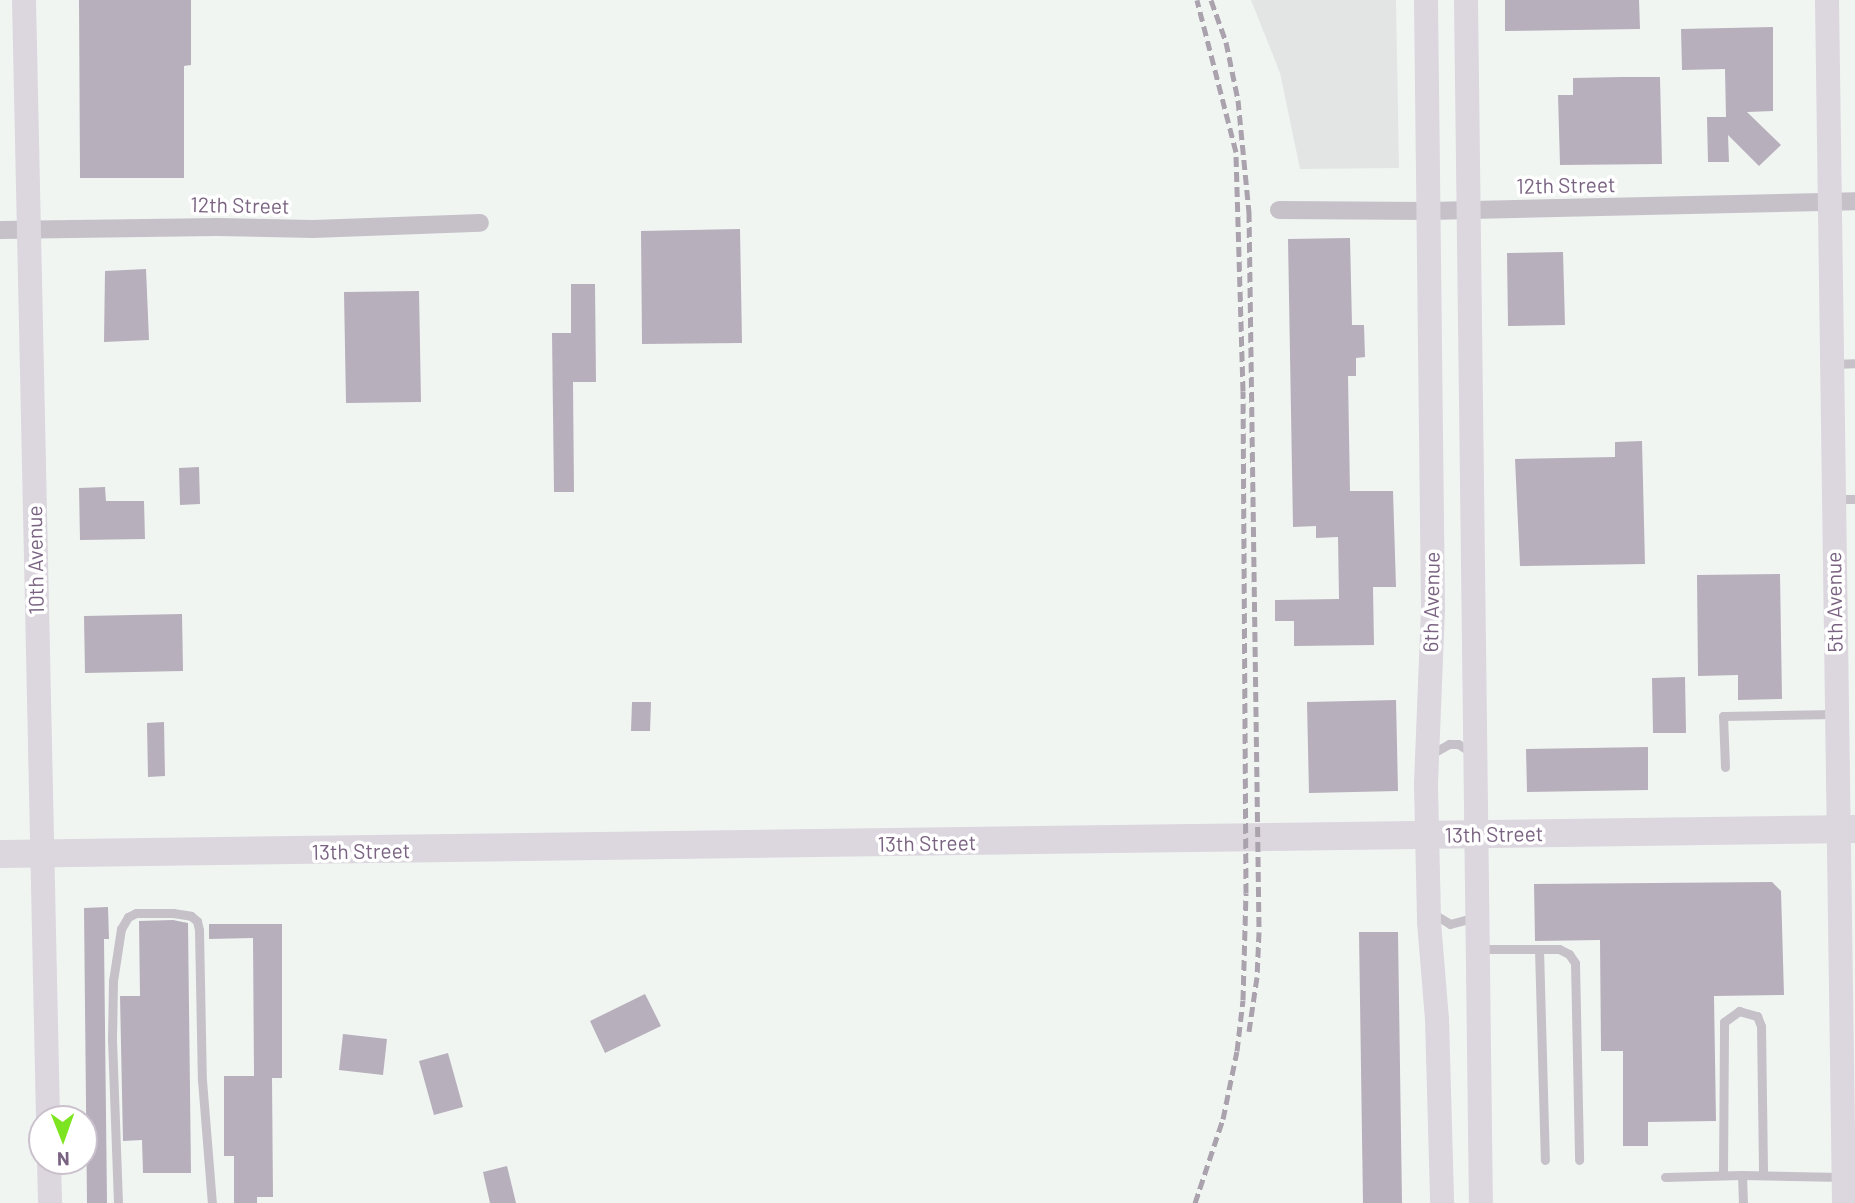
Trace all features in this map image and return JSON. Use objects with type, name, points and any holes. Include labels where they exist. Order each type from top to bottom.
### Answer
[{"type":"main road","name":"13th Street","points":[[0,854],[122,855],[1846,829]]},
{"type":"street","name":"10th Avenue","points":[[24,0],[48,1105]]},
{"type":"street","name":"6th Avenue","points":[[1426,0],[1433,609],[1427,758],[1428,910],[1437,1019],[1442,1203]]},
{"type":"street","name":"6th Avenue","points":[[1465,0],[1481,1203]]},
{"type":"street","name":"5th Avenue","points":[[1827,0],[1830,364],[1844,499],[1839,723],[1846,829],[1847,1194]]},
{"type":"street","name":"12th Street","points":[[1279,210],[1429,211],[1855,201]]},
{"type":"street","name":"12th Street","points":[[0,230],[217,227],[313,229],[480,223]]},
{"type":"street","points":[[49,1175],[50,1203]]},
{"type":"lane","points":[[1830,364],[1855,363]]},
{"type":"lane","points":[[1725,767],[1723,716],[1839,723]]},
{"type":"lane","points":[[1427,758],[1438,748],[1458,744],[1469,749],[1475,759]]},
{"type":"lane","points":[[1428,910],[1438,919],[1450,924],[1469,919],[1478,907]]},
{"type":"lane","points":[[118,1203],[112,1039],[113,981],[121,929],[128,917],[136,913],[173,913],[191,916],[197,921],[199,930],[202,1080],[212,1203]]},
{"type":"lane","points":[[1479,949],[1559,949],[1569,954],[1575,962],[1579,1160]]},
{"type":"lane","points":[[1539,949],[1545,1160]]},
{"type":"lane","points":[[1723,1175],[1724,1022],[1740,1011],[1757,1016],[1761,1026],[1763,1175]]},
{"type":"lane","points":[[1742,1175],[1742,1203]]},
{"type":"lane","points":[[1665,1177],[1763,1175],[1847,1194]]},
{"type":"shaded area","points":[[1251,0],[1396,0],[1399,168],[1300,169],[1280,73]]},
{"type":"building","points":[[79,0],[191,0],[191,65],[184,66],[184,178],[80,178]]},
{"type":"building","points":[[1505,0],[1639,0],[1640,29],[1505,31]]},
{"type":"building","points":[[1773,27],[1773,111],[1747,112],[1781,145],[1759,166],[1728,135],[1729,162],[1708,162],[1707,117],[1726,117],[1725,69],[1682,70],[1681,29]]},
{"type":"building","points":[[1660,77],[1662,164],[1560,165],[1558,95],[1573,95],[1573,78]]},
{"type":"building","points":[[740,229],[742,343],[642,344],[641,231]]},
{"type":"building","points":[[1350,238],[1352,325],[1364,325],[1365,357],[1356,358],[1356,376],[1348,376],[1350,491],[1393,491],[1396,587],[1373,587],[1374,645],[1294,646],[1294,621],[1275,621],[1275,600],[1339,599],[1338,537],[1316,538],[1316,526],[1293,527],[1288,239]]},
{"type":"building","points":[[1563,252],[1565,325],[1508,326],[1507,253]]},
{"type":"building","points":[[146,269],[149,340],[104,342],[105,271]]},
{"type":"building","points":[[571,284],[595,284],[596,382],[573,382],[574,492],[554,492],[552,333],[571,333]]},
{"type":"building","points":[[419,291],[421,402],[346,403],[344,292]]},
{"type":"building","points":[[1642,441],[1645,564],[1520,566],[1515,459],[1615,457],[1615,442]]},
{"type":"building","points":[[199,467],[200,504],[180,505],[179,468]]},
{"type":"building","points":[[105,487],[106,501],[144,501],[145,539],[80,540],[79,488]]},
{"type":"building","points":[[1780,574],[1782,699],[1738,700],[1738,675],[1698,676],[1697,575]]},
{"type":"building","points":[[182,614],[183,671],[85,673],[84,616]]},
{"type":"building","points":[[1685,677],[1686,733],[1653,733],[1652,678]]},
{"type":"building","points":[[1396,700],[1398,791],[1309,793],[1307,702]]},
{"type":"building","points":[[632,702],[651,702],[650,731],[631,731]]},
{"type":"building","points":[[164,722],[165,776],[148,777],[147,723]]},
{"type":"building","points":[[1648,747],[1648,790],[1527,792],[1526,749]]},
{"type":"building","points":[[1772,882],[1781,891],[1784,995],[1714,996],[1716,1121],[1648,1122],[1648,1146],[1623,1146],[1623,1051],[1601,1051],[1600,940],[1535,941],[1534,884]]},
{"type":"building","points":[[108,907],[109,939],[104,939],[107,1203],[87,1203],[87,1175],[98,1175],[98,1105],[86,1105],[84,908]]},
{"type":"building","points":[[173,920],[188,923],[191,1173],[143,1173],[142,1140],[123,1141],[120,996],[140,996],[139,921]]},
{"type":"building","points":[[209,924],[282,924],[282,1078],[272,1078],[273,1197],[257,1197],[257,1203],[234,1203],[234,1156],[224,1156],[224,1076],[254,1076],[253,938],[209,939]]},
{"type":"building","points":[[1359,932],[1398,932],[1402,1203],[1363,1203]]},
{"type":"building","points":[[645,994],[661,1026],[605,1053],[590,1021]]},
{"type":"building","points":[[343,1034],[387,1039],[383,1075],[339,1070]]},
{"type":"building","points":[[448,1053],[463,1107],[434,1115],[419,1061]]},
{"type":"building","points":[[507,1166],[516,1203],[490,1203],[483,1172]]},
{"type":"railway","points":[[1195,1203],[1223,1119],[1237,1051],[1243,1000],[1246,893],[1243,391],[1236,152],[1197,0]]},
{"type":"railway","points":[[1211,0],[1226,42],[1238,100],[1249,212],[1259,932],[1257,977],[1249,1031]]}]
